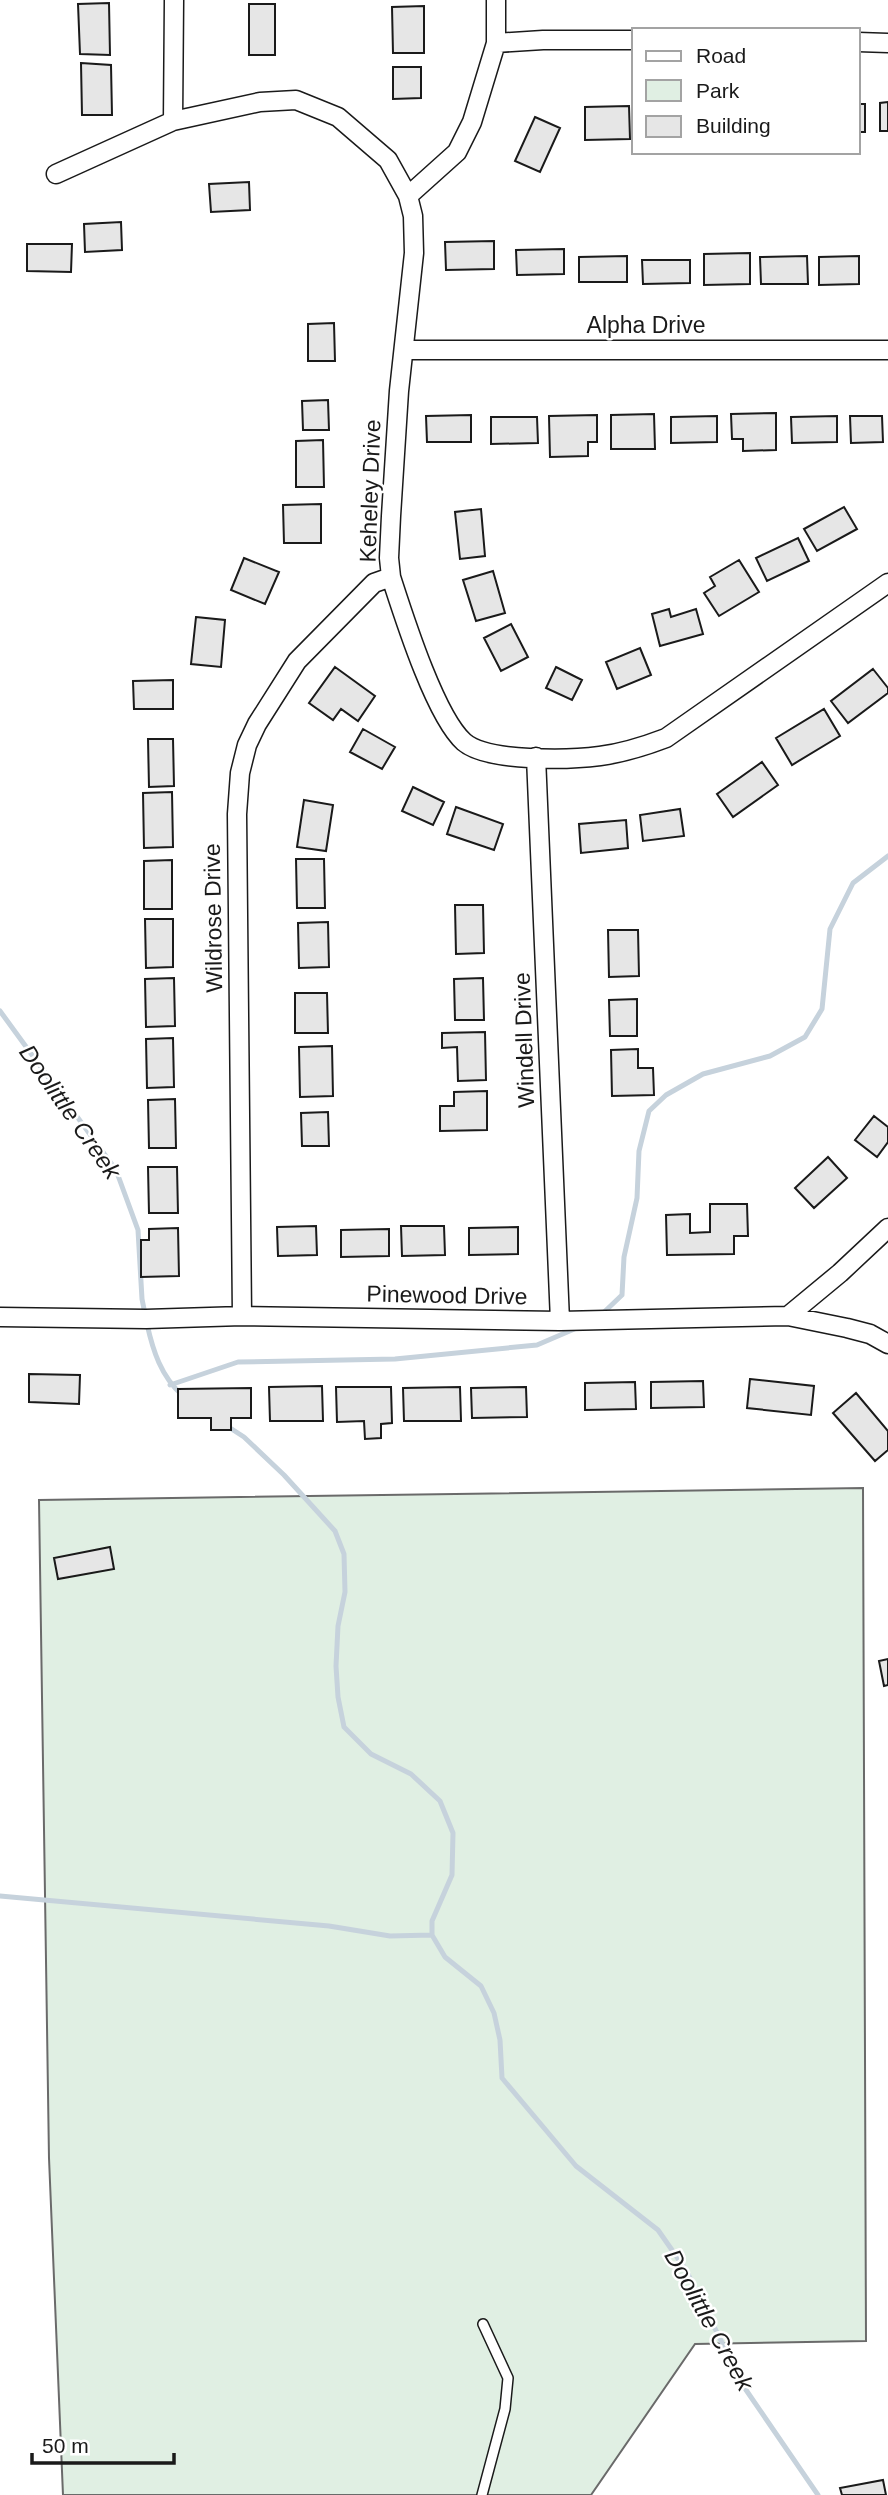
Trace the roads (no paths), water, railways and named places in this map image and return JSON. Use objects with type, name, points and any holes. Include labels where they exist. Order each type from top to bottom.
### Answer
[{"type":"street","points":[[173,121],[174,0]]},
{"type":"street","points":[[408,196],[457,152],[472,122],[496,43],[496,0]]},
{"type":"street","points":[[496,43],[632,40]]},
{"type":"street","points":[[860,42],[888,43]]},
{"type":"street","name":"Keheley Drive","points":[[56,174],[173,121],[260,102],[296,100],[338,117],[388,160],[408,196],[413,216],[414,253],[399,391],[389,558],[391,577],[440,707],[463,741],[475,750],[500,756],[601,756],[666,738],[888,583]]},
{"type":"street","name":"Alpha Drive","points":[[405,350],[888,350]]},
{"type":"street","name":"Wildrose Drive","points":[[242,1316],[237,814],[240,773],[252,734],[297,661],[374,583],[391,577]]},
{"type":"street","name":"Windell Drive","points":[[536,757],[560,1321]]},
{"type":"street","points":[[788,1316],[888,1228]]},
{"type":"street","name":"Pinewood Drive","points":[[0,1317],[146,1319],[242,1316],[560,1321],[788,1316],[859,1331],[888,1344]]},
{"type":"lane","points":[[482,2495],[505,2409],[508,2378],[483,2324]]},
{"type":"waterway","points":[[600,1316],[622,1295],[624,1257],[637,1198],[639,1151],[649,1111],[666,1095],[703,1074],[770,1056],[805,1037],[822,1009],[830,929],[853,883],[888,856]]},
{"type":"waterway","name":"Doolittle Creek","points":[[0,1011],[116,1170],[138,1230],[145,1314]]},
{"type":"waterway","name":"Doolittle Creek","points":[[147,1324],[159,1362],[182,1395]]},
{"type":"waterway","points":[[170,1385],[238,1362],[395,1359],[537,1345],[579,1327]]},
{"type":"waterway","name":"Doolittle Creek","points":[[227,1426],[244,1437],[284,1475],[335,1531],[344,1554],[345,1592],[338,1626],[336,1666],[344,1727],[371,1754],[411,1774],[440,1801],[453,1833],[452,1875],[432,1921],[432,1935],[445,1957],[481,1986],[494,2013],[500,2040],[502,2078],[576,2166],[658,2230],[686,2270],[744,2387],[818,2495]]},
{"type":"waterway","points":[[0,1896],[329,1926],[390,1936],[432,1935]]}]
